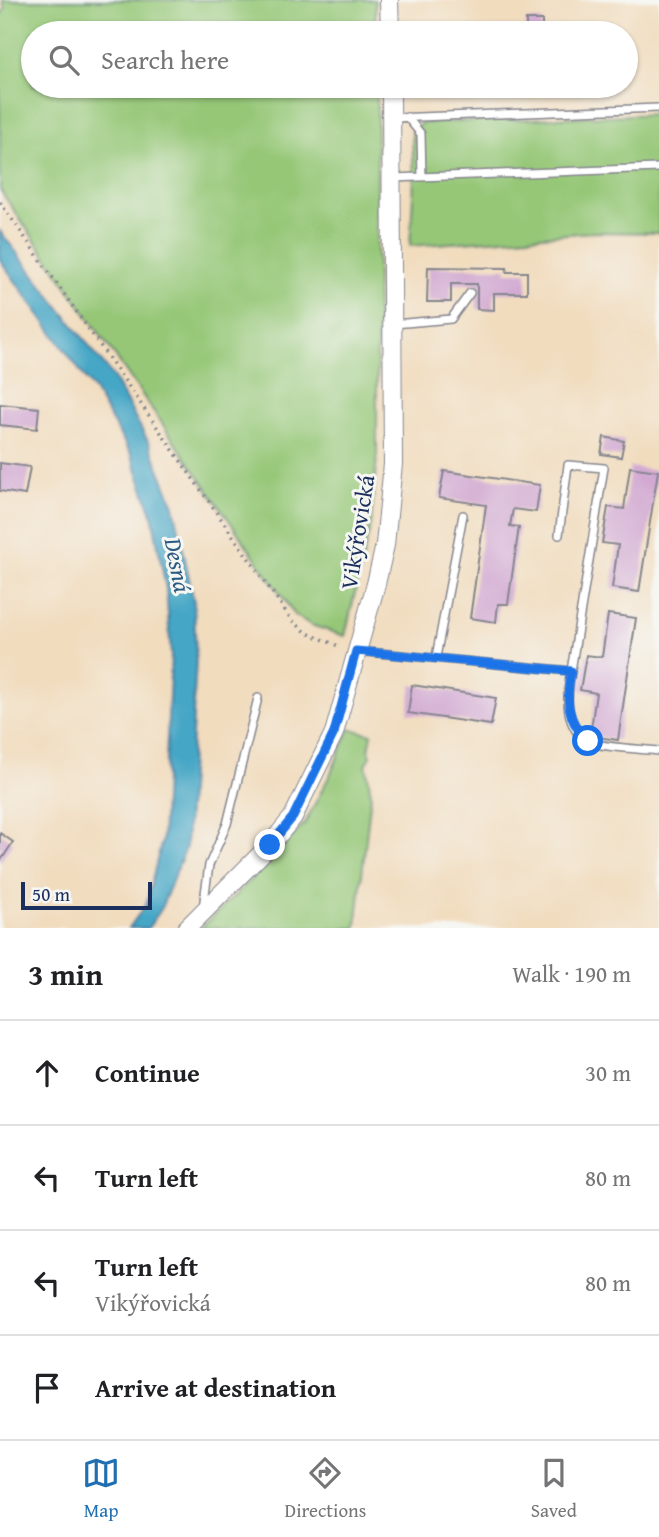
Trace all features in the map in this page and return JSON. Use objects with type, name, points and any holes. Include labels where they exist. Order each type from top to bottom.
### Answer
[{"type":"street","points":[[389,0],[390,21]]},
{"type":"street","name":"Vikýřovická","points":[[187,928],[270,845],[293,817],[334,733],[376,584],[389,518],[393,464],[392,178],[399,117],[394,98]]},
{"type":"lane","points":[[399,117],[659,108]]},
{"type":"lane","points":[[399,117],[421,134],[422,177]]},
{"type":"lane","points":[[392,178],[659,168]]},
{"type":"lane","points":[[393,324],[451,319],[470,293]]},
{"type":"lane","points":[[559,535],[568,465],[604,468],[567,700],[574,725],[588,741],[659,751]]},
{"type":"lane","points":[[436,657],[463,515]]},
{"type":"lane","points":[[356,651],[571,671]]},
{"type":"lane","points":[[203,912],[209,866],[227,824],[258,698]]},
{"type":"path","points":[[0,202],[291,619],[299,628],[319,639],[356,651]]},
{"type":"green space","points":[[2,0],[375,0],[376,21],[21,21],[21,98],[377,98],[377,457],[371,523],[345,636],[311,625],[295,615],[0,190],[0,16],[5,9]]},
{"type":"green space","points":[[659,114],[659,233],[593,232],[410,246],[414,178],[412,132],[421,123]]},
{"type":"green space","points":[[350,729],[372,734],[369,750],[371,756],[366,764],[371,794],[356,928],[201,928],[305,823]]},
{"type":"water","name":"Desná","points":[[0,231],[112,375],[149,443],[174,506],[194,602],[196,660],[186,847],[160,911],[148,928],[129,928],[146,904],[162,840],[171,655],[166,589],[152,514],[131,454],[95,392],[0,260]]},
{"type":"building","points":[[428,267],[507,268],[506,272],[527,272],[527,293],[494,293],[494,310],[477,309],[477,284],[451,284],[451,302],[427,302]]},
{"type":"building","points":[[0,404],[39,408],[37,429],[0,425]]},
{"type":"building","points":[[604,437],[624,441],[621,457],[601,454]]},
{"type":"building","points":[[0,463],[30,467],[25,495],[0,491]]},
{"type":"building","points":[[630,467],[658,471],[639,592],[612,588],[618,545],[602,543],[608,507],[624,509]]},
{"type":"building","points":[[444,471],[540,485],[536,512],[513,509],[510,526],[519,527],[508,604],[498,604],[496,622],[470,618],[486,505],[439,498]]},
{"type":"building","points":[[608,614],[636,618],[618,740],[590,736],[596,693],[580,690],[586,655],[602,657]]},
{"type":"building","points":[[412,685],[496,698],[491,725],[408,713]]},
{"type":"building","points":[[0,833],[13,842],[0,862]]},
{"type":"route","points":[[270,845],[293,817],[334,733],[356,651],[571,671],[567,691],[569,712],[579,733],[588,741]]}]
